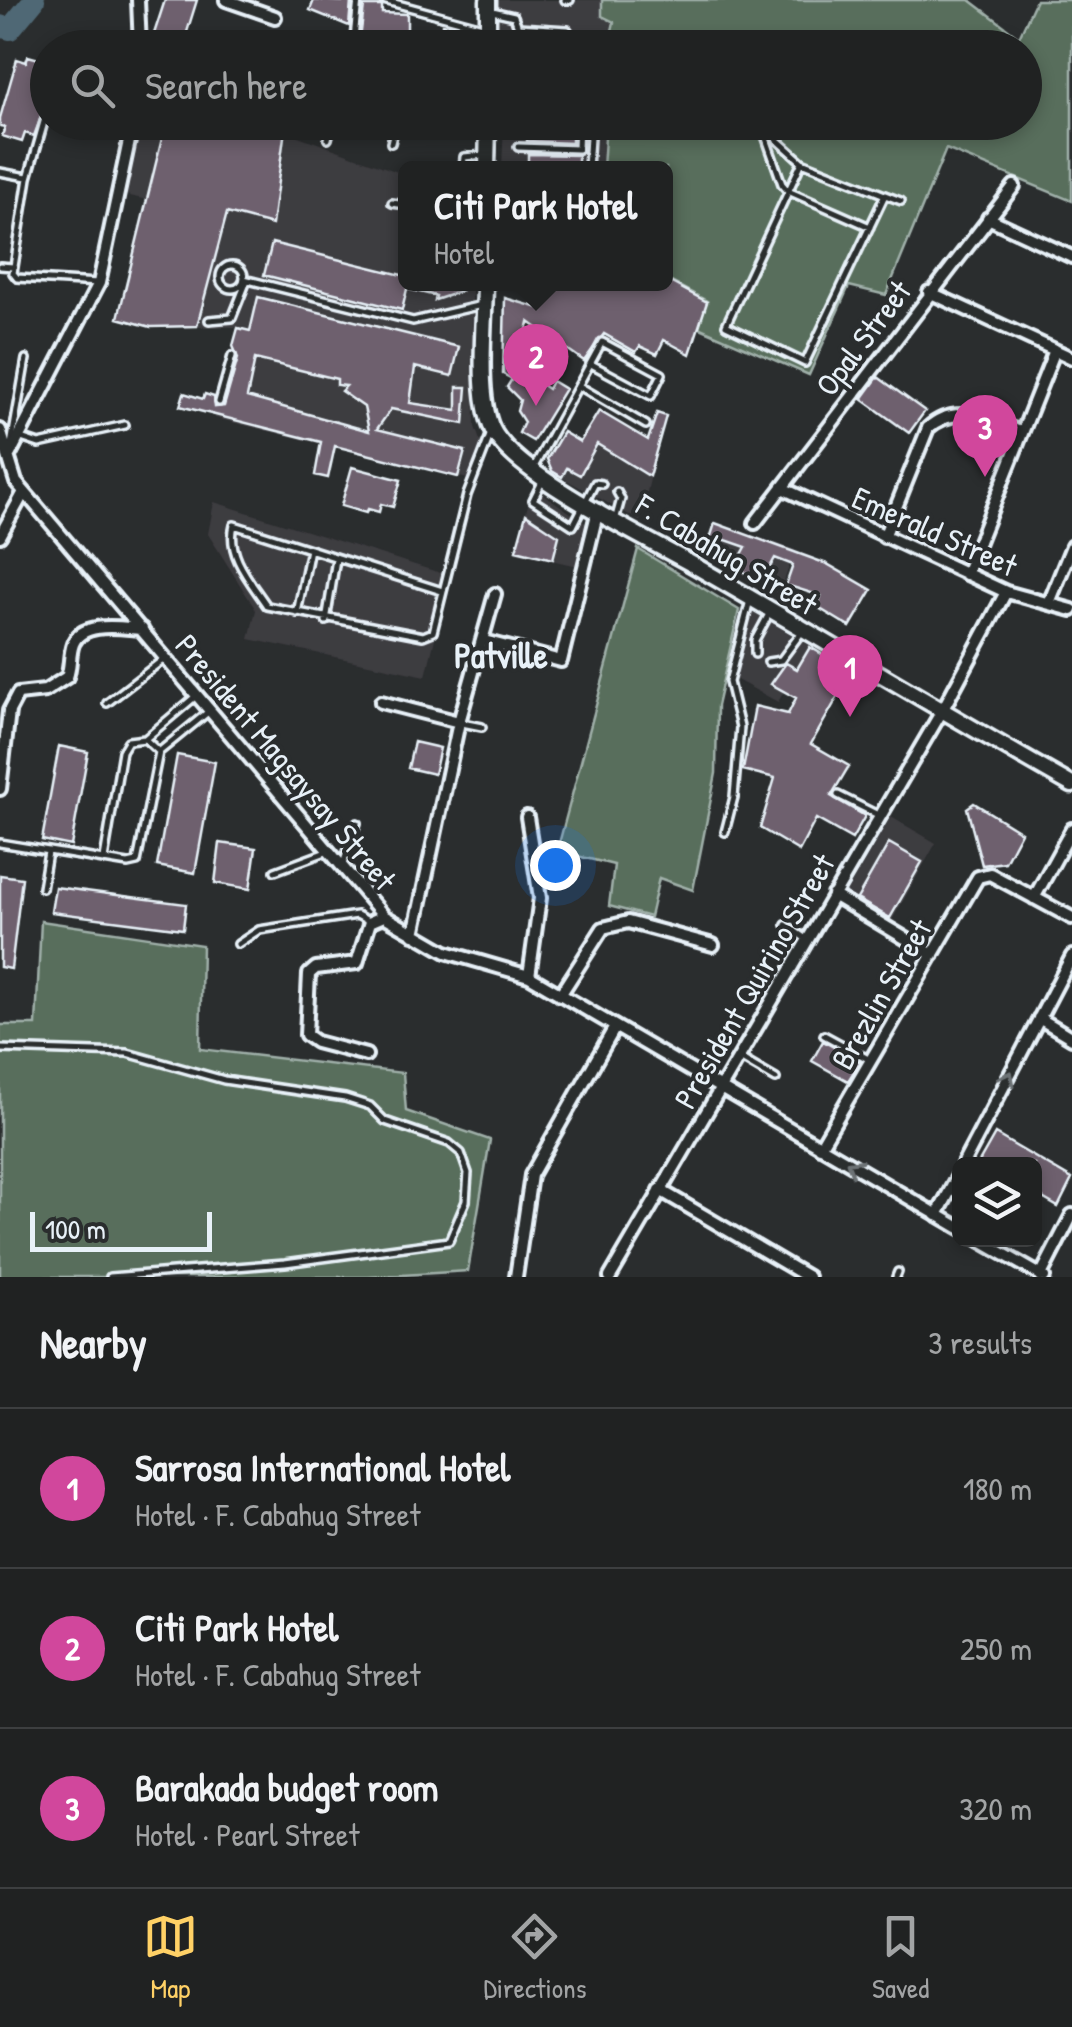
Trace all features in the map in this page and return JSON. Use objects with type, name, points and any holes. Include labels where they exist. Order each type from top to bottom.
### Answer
[{"type":"main road","points":[[488,5],[488,28]]},
{"type":"main road","points":[[486,291],[485,397],[492,430]]},
{"type":"main road","name":"F. Cabahug Street","points":[[492,430],[539,474],[1072,786]]},
{"type":"street","points":[[138,0],[139,30]]},
{"type":"street","points":[[226,0],[275,17]]},
{"type":"street","points":[[10,454],[99,283],[129,140]]},
{"type":"street","name":"Opal Street","points":[[755,523],[1014,186]]},
{"type":"street","points":[[988,218],[1072,257]]},
{"type":"street","points":[[929,292],[1072,358]]},
{"type":"street","points":[[966,574],[1055,350]]},
{"type":"street","points":[[884,537],[928,428],[940,417],[968,414],[1021,432]]},
{"type":"street","name":"President Magsaysay Street","points":[[0,430],[16,482],[384,916],[446,952],[528,976],[952,1223]]},
{"type":"street","name":"Emerald Street","points":[[782,488],[1006,592],[1072,610]]},
{"type":"street","points":[[0,536],[24,492]]},
{"type":"street","points":[[484,640],[561,661],[592,506]]},
{"type":"street","points":[[1049,603],[1072,546]]},
{"type":"street","name":"President Quirino Street","points":[[610,1277],[942,711],[1006,592]]},
{"type":"street","points":[[414,934],[459,722],[495,594]]},
{"type":"street","points":[[0,790],[9,711],[18,694],[45,691],[66,677],[72,646],[82,634],[92,629],[142,630]]},
{"type":"street","points":[[381,702],[459,722]]},
{"type":"street","points":[[527,817],[540,898],[528,976]]},
{"type":"street","points":[[1072,829],[1034,898],[1072,918]]},
{"type":"street","name":"Brezlin Street","points":[[820,1147],[978,877],[990,874],[1034,898]]},
{"type":"street","points":[[834,895],[933,955]]},
{"type":"street","points":[[366,1055],[316,1042],[305,1030],[309,974],[320,967],[357,963],[370,922],[384,916]]},
{"type":"street","points":[[560,995],[603,928],[614,923],[628,922],[713,944]]},
{"type":"street","points":[[968,1157],[1072,956]]},
{"type":"street","points":[[1038,1018],[1072,1038]]},
{"type":"street","points":[[516,1277],[531,1174],[616,1027]]},
{"type":"street","points":[[938,1215],[952,1188]]},
{"type":"street","points":[[660,1190],[808,1277]]},
{"type":"street","points":[[991,1247],[1042,1276],[1072,1215]]},
{"type":"lane","points":[[355,30],[358,0]]},
{"type":"lane","points":[[383,0],[488,28]]},
{"type":"lane","points":[[488,5],[514,16],[518,27],[568,30]]},
{"type":"lane","points":[[39,140],[28,178],[13,267],[17,278],[99,283]]},
{"type":"lane","points":[[518,148],[578,149],[578,140]]},
{"type":"lane","points":[[766,140],[782,184],[788,190],[870,227]]},
{"type":"lane","points":[[778,140],[802,162],[900,201]]},
{"type":"lane","points":[[802,162],[726,325],[787,355],[809,362],[884,196]]},
{"type":"lane","points":[[0,172],[28,178]]},
{"type":"lane","points":[[392,203],[398,204]]},
{"type":"lane","points":[[246,280],[230,289],[220,274],[235,265],[246,280],[413,321],[485,304]]},
{"type":"lane","points":[[0,266],[13,267]]},
{"type":"lane","points":[[209,320],[232,318],[246,280]]},
{"type":"lane","points":[[593,364],[651,396],[662,374],[604,342],[579,386],[539,474],[533,500],[572,526],[592,506],[595,483],[602,484]]},
{"type":"lane","points":[[219,402],[232,356]]},
{"type":"lane","points":[[10,454],[26,359]]},
{"type":"lane","points":[[579,386],[646,424]]},
{"type":"lane","points":[[21,438],[39,444],[125,425]]},
{"type":"lane","points":[[442,591],[234,526],[232,536],[238,562],[267,606],[326,621],[423,636],[433,632],[467,495],[492,430]]},
{"type":"lane","points":[[616,492],[620,498],[616,520]]},
{"type":"lane","points":[[297,613],[310,549]]},
{"type":"lane","points":[[326,621],[336,559]]},
{"type":"lane","points":[[724,832],[734,797],[740,727],[728,682],[751,598]]},
{"type":"lane","points":[[754,654],[755,640],[771,612]]},
{"type":"lane","points":[[768,662],[780,660],[802,630]]},
{"type":"lane","points":[[108,704],[164,659]]},
{"type":"lane","points":[[104,860],[122,751],[128,741],[145,739],[196,696]]},
{"type":"lane","points":[[0,843],[138,862],[159,752],[208,712]]},
{"type":"lane","points":[[459,722],[482,727]]},
{"type":"lane","points":[[145,739],[159,752]]},
{"type":"lane","points":[[838,795],[880,816]]},
{"type":"lane","points":[[341,869],[358,823]]},
{"type":"lane","points":[[42,888],[48,851]]},
{"type":"lane","points":[[274,871],[316,859],[326,852]]},
{"type":"lane","points":[[238,944],[259,930],[357,915],[370,922]]},
{"type":"lane","points":[[786,926],[806,938]]},
{"type":"lane","points":[[824,1035],[871,1060]]},
{"type":"lane","points":[[0,1049],[126,1053],[224,1080],[345,1098],[370,1106],[385,1122],[405,1131],[449,1143],[461,1152],[468,1173],[466,1201],[449,1240],[285,1263],[110,1277]]},
{"type":"lane","points":[[738,1056],[776,1079]]},
{"type":"shaded area","points":[[497,0],[602,0],[602,16],[615,21],[613,30],[496,30]]},
{"type":"shaded area","points":[[137,140],[309,140],[398,172],[398,291],[472,291],[475,427],[481,443],[468,479],[215,418],[237,327],[152,327],[118,318],[147,200],[126,195]]},
{"type":"shaded area","points":[[503,140],[605,140],[603,161],[502,161]]},
{"type":"shaded area","points":[[600,409],[658,446],[640,521],[563,478]]},
{"type":"shaded area","points":[[533,487],[591,527],[583,567],[515,552]]},
{"type":"shaded area","points":[[214,502],[450,576],[426,676],[249,639],[256,610],[208,534]]},
{"type":"shaded area","points":[[715,522],[795,550],[779,595],[704,552]]},
{"type":"shaded area","points":[[752,611],[810,646],[778,702],[735,679]]},
{"type":"shaded area","points":[[891,817],[936,843],[891,922],[845,895]]},
{"type":"green space","points":[[602,0],[970,0],[1010,30],[612,30],[614,22],[602,16]]},
{"type":"green space","points":[[1036,0],[1072,0],[1072,201],[946,149],[886,295],[849,286],[809,375],[698,327],[707,301],[673,283],[673,161],[603,161],[605,140],[1042,140],[1042,30],[1022,30]]},
{"type":"green space","points":[[638,549],[739,610],[717,706],[716,773],[693,890],[659,878],[650,917],[609,906],[614,865],[557,851]]},
{"type":"green space","points":[[41,921],[202,945],[200,1049],[403,1073],[406,1111],[490,1140],[468,1271],[368,1277],[0,1277],[0,1025],[36,1025]]},
{"type":"building","points":[[165,0],[197,0],[188,30],[155,30]]},
{"type":"building","points":[[314,0],[351,2],[349,26],[310,10]]},
{"type":"building","points":[[364,6],[382,6],[382,13],[407,14],[407,30],[361,30]]},
{"type":"building","points":[[442,24],[458,27],[442,30]]},
{"type":"building","points":[[30,57],[30,135],[25,133],[22,142],[2,136],[5,127],[0,126],[0,118],[17,59],[26,62]]},
{"type":"building","points":[[162,140],[284,140],[272,225],[227,213],[197,326],[151,327],[118,318]]},
{"type":"building","points":[[572,140],[572,143],[527,141]]},
{"type":"building","points":[[528,154],[578,155],[578,161],[528,161]]},
{"type":"building","points":[[272,243],[398,274],[398,291],[407,291],[402,310],[264,275]]},
{"type":"building","points":[[673,284],[707,302],[690,354],[664,340],[657,354],[640,346],[636,352],[604,334],[584,361],[529,322],[518,369],[548,389],[552,381],[565,389],[533,441],[519,433],[524,422],[517,411],[520,400],[507,387],[512,379],[503,374],[505,298],[542,309],[547,291],[673,291]]},
{"type":"building","points":[[415,291],[462,291],[435,300],[436,296]]},
{"type":"building","points":[[258,297],[459,347],[452,376],[415,367],[410,403],[457,410],[457,387],[467,387],[464,424],[391,409],[377,429],[465,451],[458,477],[335,446],[328,478],[315,475],[321,442],[180,406],[184,393],[203,399],[205,394],[214,397],[215,407],[224,406],[238,358],[233,346],[238,328],[250,331]],"holes":[[[255,359],[337,379],[337,385],[346,386],[341,391],[364,407],[369,431],[247,397]]]},
{"type":"building","points":[[878,377],[925,411],[909,433],[862,399]]},
{"type":"building","points":[[599,411],[648,440],[657,413],[666,416],[649,476],[597,444],[580,475],[567,468],[562,477],[552,471],[547,459],[563,432],[580,442]]},
{"type":"building","points":[[352,467],[401,480],[393,507],[381,504],[379,512],[368,509],[366,513],[341,506]]},
{"type":"building","points":[[526,514],[559,536],[553,559],[516,550]]},
{"type":"building","points":[[715,523],[827,564],[872,590],[850,627],[817,607],[821,596],[786,585],[793,565],[775,558],[762,582],[735,567],[746,547],[723,539],[720,546],[709,542]]},
{"type":"building","points":[[810,647],[852,672],[811,744],[849,766],[831,796],[865,816],[852,839],[816,819],[799,851],[760,828],[775,778],[743,770],[755,706],[788,714],[796,698],[771,684],[786,663],[797,669]]},
{"type":"building","points":[[414,742],[440,748],[434,774],[408,768]]},
{"type":"building","points":[[59,746],[88,752],[71,846],[42,840]]},
{"type":"building","points":[[177,755],[215,762],[195,873],[157,866]]},
{"type":"building","points":[[974,803],[1021,832],[1005,862],[982,865],[967,808]]},
{"type":"building","points":[[220,843],[256,848],[250,889],[215,883]]},
{"type":"building","points":[[889,843],[922,862],[890,918],[857,899]]},
{"type":"building","points":[[0,875],[22,878],[11,969],[0,967]]},
{"type":"building","points":[[55,887],[186,904],[183,929],[51,912]]},
{"type":"building","points":[[823,1041],[860,1062],[848,1081],[812,1061]]},
{"type":"building","points":[[995,1134],[1034,1157],[982,1157]]},
{"type":"building","points":[[1042,1161],[1072,1179],[1058,1207],[1042,1198]]},
{"type":"waterway","points":[[0,26],[10,29],[34,0]]},
{"type":"place","name":"Citi Park Hotel","points":[[536,406]]},
{"type":"place","name":"Barakada budget room","points":[[985,477]]},
{"type":"place","name":"Sarrosa International Hotel","points":[[850,717]]},
{"type":"district","name":"Patville","points":[[501,655]]}]
